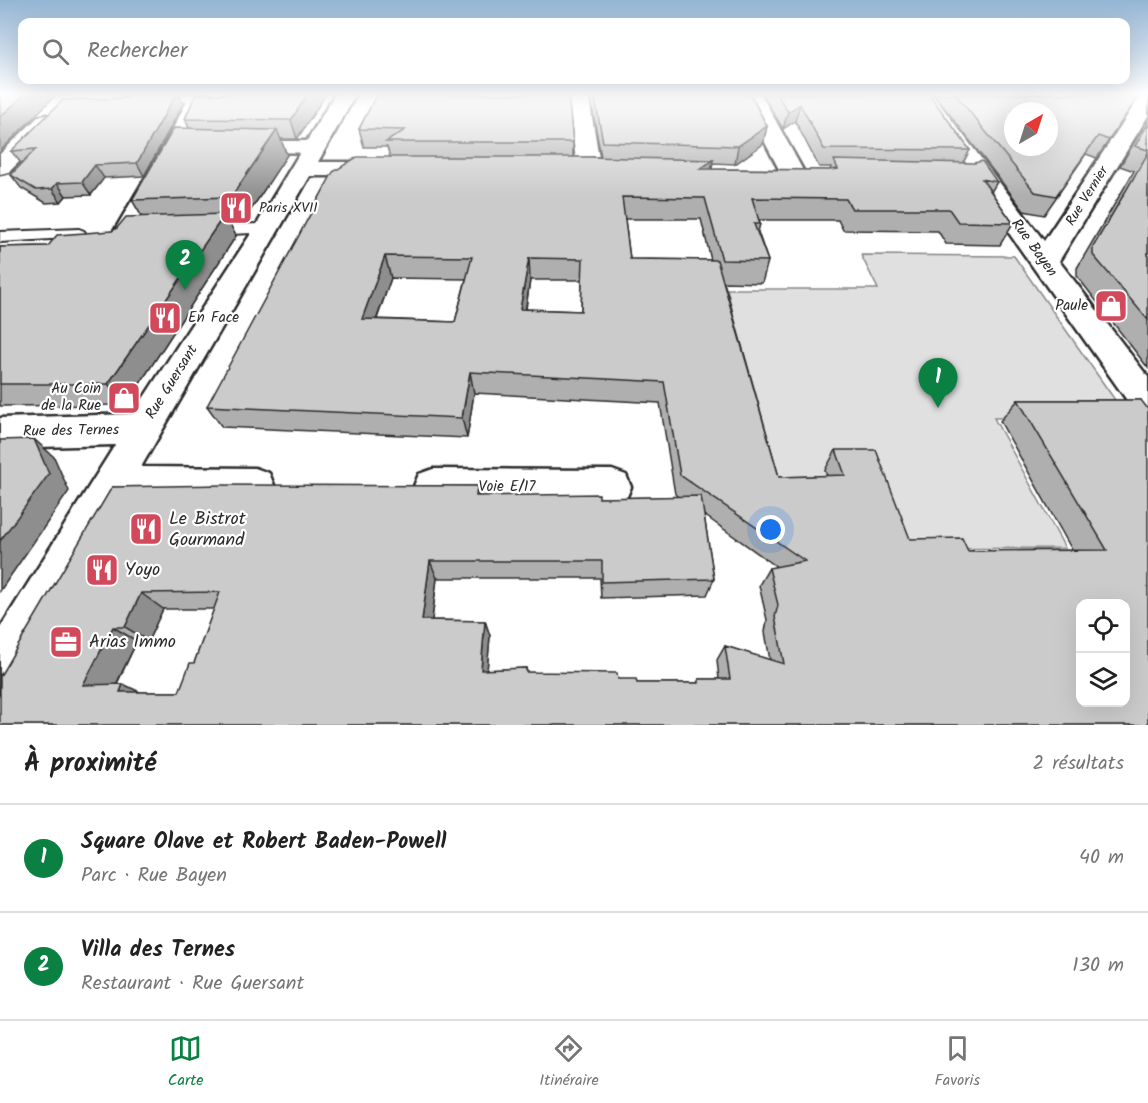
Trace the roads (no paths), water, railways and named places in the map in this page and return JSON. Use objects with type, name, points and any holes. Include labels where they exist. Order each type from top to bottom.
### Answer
[{"type":"street","points":[[0,166],[39,128]]},
{"type":"street","points":[[131,233],[188,146],[193,128]]},
{"type":"street","name":"Rue Guersant","points":[[0,671],[113,484],[143,429],[267,229],[326,128]]},
{"type":"street","points":[[583,128],[589,169]]},
{"type":"street","points":[[768,128],[793,174]]},
{"type":"street","name":"Rue Bayen","points":[[939,128],[965,176],[1044,262],[1148,403]]},
{"type":"street","name":"Rue Vernier","points":[[1044,262],[1130,128]]},
{"type":"street","points":[[223,146],[408,169]]},
{"type":"street","name":"Rue des Ternes","points":[[0,432],[143,429]]},
{"type":"street","points":[[113,484],[285,485]]},
{"type":"street","name":"Voie E/17","points":[[402,486],[612,487]]},
{"type":"lane","points":[[193,231],[267,229]]},
{"type":"lane","points":[[0,237],[93,234]]},
{"type":"place","name":"Paris XVII","points":[[236,208]]},
{"type":"place","name":"Villa des Ternes","points":[[185,290]]},
{"type":"place","name":"Paule","points":[[1111,306]]},
{"type":"place","name":"En Face","points":[[165,318]]},
{"type":"place","name":"Au Coin de la Rue","points":[[124,398]]},
{"type":"place","name":"Square Olave et Robert Baden-Powell","points":[[938,408]]},
{"type":"place","name":"Le Bistrot Gourmand","points":[[146,529]]},
{"type":"place","name":"Yoyo","points":[[102,570]]},
{"type":"place","name":"Arias Immo","points":[[66,642]]}]
